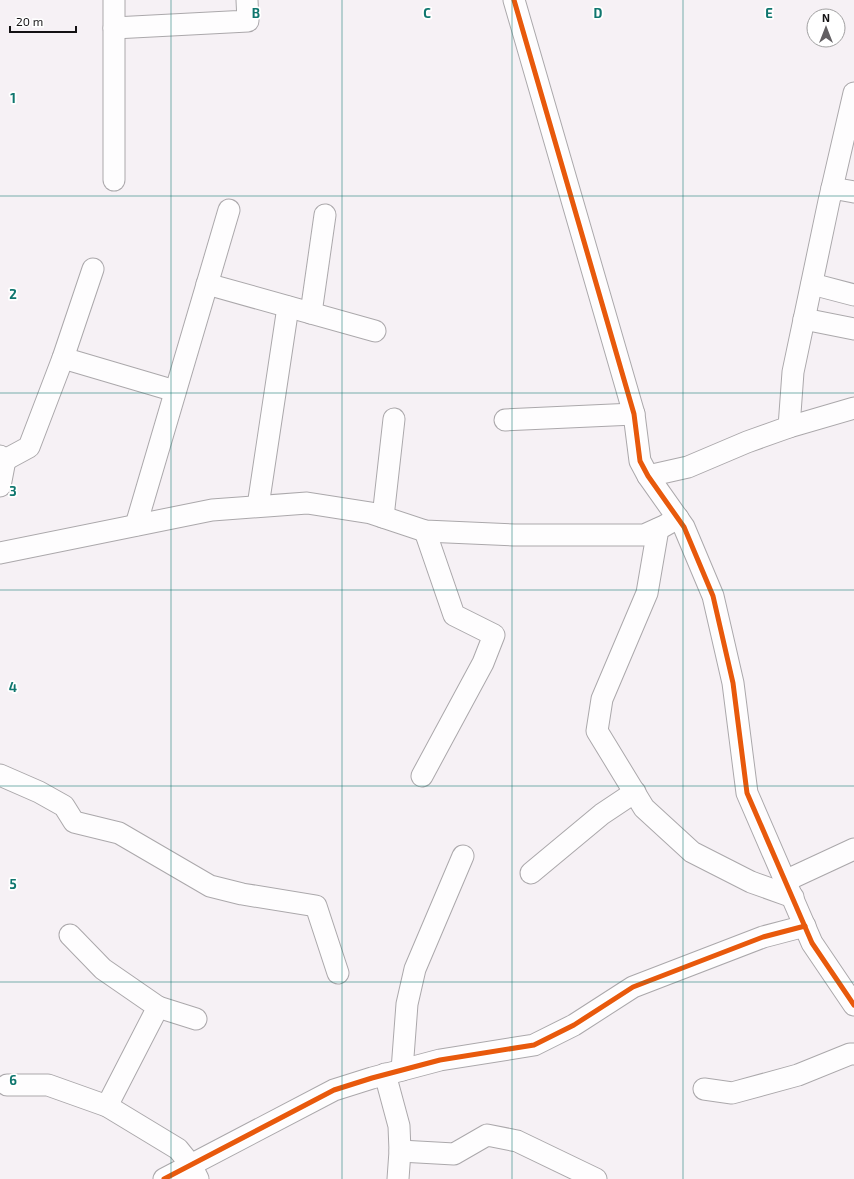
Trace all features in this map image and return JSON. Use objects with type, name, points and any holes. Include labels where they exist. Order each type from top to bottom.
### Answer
[{"type":"street","points":[[114,0],[114,180]]},
{"type":"street","points":[[114,28],[248,21],[246,0]]},
{"type":"street","points":[[514,0],[634,414],[640,461],[648,476],[684,527],[713,596],[733,683],[747,793],[812,943],[854,1005]]},
{"type":"street","points":[[789,428],[793,372],[832,188],[850,125],[854,93]]},
{"type":"street","points":[[832,188],[854,192]]},
{"type":"street","points":[[136,525],[229,210]]},
{"type":"street","points":[[312,313],[325,215]]},
{"type":"street","points":[[0,486],[3,458],[29,447],[63,358],[93,269]]},
{"type":"street","points":[[207,284],[375,331]]},
{"type":"street","points":[[812,284],[854,295]]},
{"type":"street","points":[[258,506],[288,307]]},
{"type":"street","points":[[804,319],[854,329]]},
{"type":"street","points":[[63,358],[176,391]]},
{"type":"street","points":[[648,476],[688,467],[747,442],[854,408]]},
{"type":"street","points":[[505,420],[634,414]]},
{"type":"street","points":[[383,517],[394,419]]},
{"type":"street","points":[[0,553],[212,510],[307,503],[371,513],[424,531],[514,535],[644,535],[678,518]]},
{"type":"street","points":[[658,529],[647,593],[602,699],[597,730],[644,808],[692,852],[751,882],[789,889],[854,849]]},
{"type":"street","points":[[422,776],[483,663],[494,635],[454,615],[424,531]]},
{"type":"street","points":[[0,775],[39,792],[64,806],[74,822],[119,833],[210,886],[242,894],[316,906],[338,973]]},
{"type":"street","points":[[530,873],[602,814],[635,792]]},
{"type":"street","points":[[398,1179],[400,1151],[394,1072],[407,1004],[415,969],[463,856]]},
{"type":"street","points":[[164,1179],[195,1172],[334,1090],[440,1060],[534,1045],[574,1025],[633,987],[763,937],[805,926]]},
{"type":"street","points":[[70,935],[103,969],[158,1007],[196,1019]]},
{"type":"street","points":[[107,1106],[158,1007]]},
{"type":"street","points":[[704,1089],[732,1093],[798,1075],[850,1054],[854,1054]]},
{"type":"street","points":[[7,1085],[48,1085],[107,1106],[178,1149],[195,1172]]},
{"type":"street","points":[[400,1151],[454,1154],[487,1135],[517,1141],[596,1179]]},
{"type":"cycle path","points":[[514,0],[634,414],[640,461],[648,476],[684,527],[713,596],[733,683],[747,793],[812,943],[854,1005]]},
{"type":"cycle path","points":[[164,1179],[334,1090],[440,1060],[534,1045],[574,1025],[633,987],[763,937],[805,926]]}]
